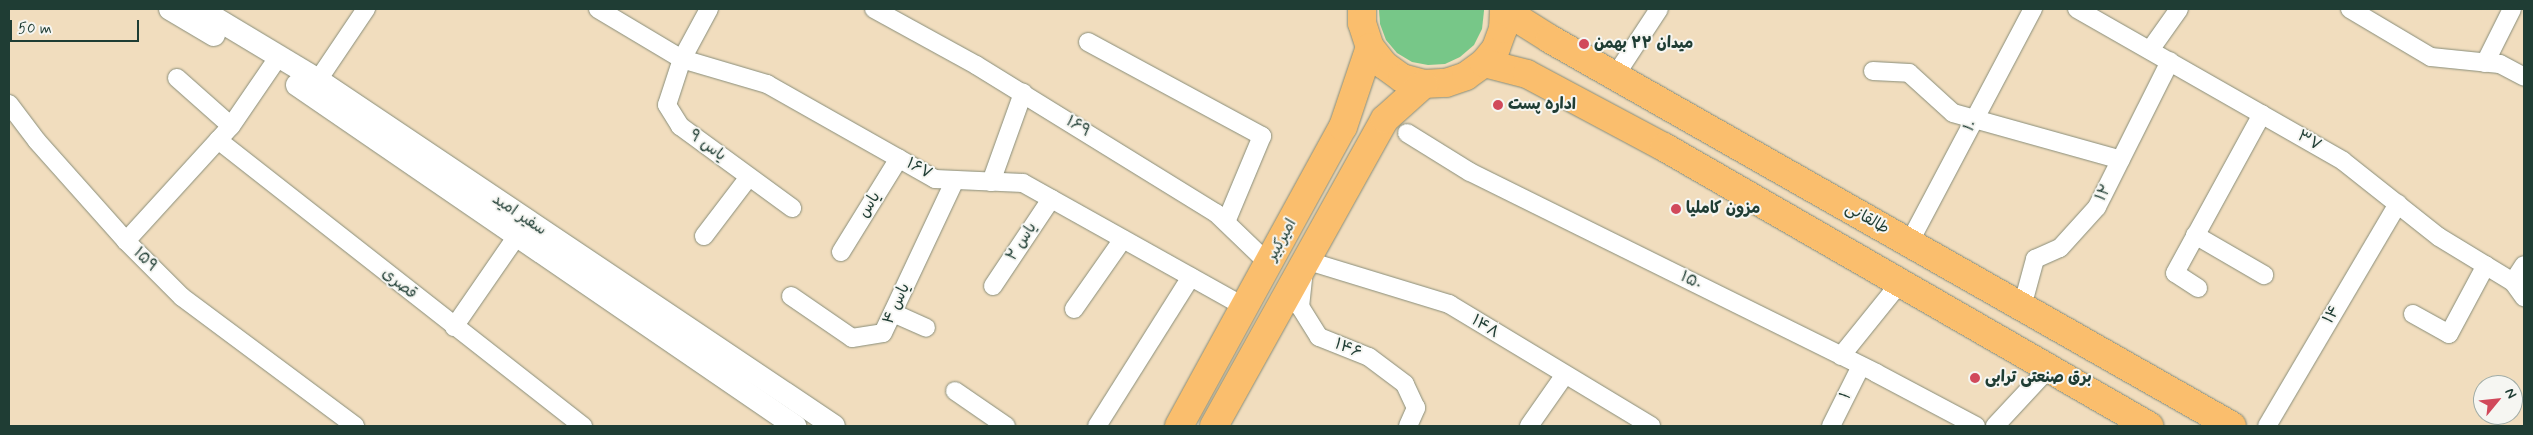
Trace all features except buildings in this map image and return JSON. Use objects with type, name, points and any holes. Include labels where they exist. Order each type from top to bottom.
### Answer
[{"type":"main road","points":[[1362,9],[1362,24],[1370,47],[1384,65],[1402,78],[1424,84],[1446,83],[1466,76],[1484,63],[1496,48],[1503,29],[1504,9]]},
{"type":"main road","name":"طالقانی","points":[[1504,9],[1550,40],[2232,426]]},
{"type":"main road","points":[[1527,74],[1526,58],[1532,46],[1550,40]]},
{"type":"main road","name":"امیرکبیر","points":[[1179,426],[1344,127],[1370,47]]},
{"type":"main road","points":[[1484,63],[1527,74],[1664,147],[2149,426]]},
{"type":"main road","name":"امیرکبیر","points":[[1214,426],[1305,260],[1424,84]]},
{"type":"main road","points":[[1353,103],[1396,126]]},
{"type":"street","name":"سفیر امید","points":[[170,9],[275,62]]},
{"type":"street","name":"سفیر امید","points":[[200,9],[275,62],[834,426]]},
{"type":"street","points":[[313,86],[366,9]]},
{"type":"street","name":"۱۶۷","points":[[598,9],[682,59],[767,84],[936,179],[1023,183],[1245,307]]},
{"type":"street","points":[[682,59],[709,9]]},
{"type":"street","name":"۱۶۹","points":[[874,9],[1023,93],[1216,213],[1269,264]]},
{"type":"street","points":[[1615,76],[1659,9]]},
{"type":"street","name":"۱۰","points":[[1909,243],[2033,9]]},
{"type":"street","name":"۳۷","points":[[2077,9],[2343,161],[2439,237],[2513,282],[2524,297]]},
{"type":"street","points":[[2150,50],[2179,9]]},
{"type":"street","points":[[2350,9],[2431,57],[2500,64],[2524,77]]},
{"type":"street","points":[[2485,63],[2512,9]]},
{"type":"street","points":[[1088,42],[1262,136],[1226,222]]},
{"type":"street","name":"یاس ۹","points":[[682,59],[667,105],[680,126],[792,208]]},
{"type":"street","name":"۱۲","points":[[2022,307],[2035,260],[2060,248],[2098,207],[2170,61]]},
{"type":"street","name":"۱۵۹","points":[[275,62],[231,126],[126,241],[182,296],[355,426]]},
{"type":"street","points":[[1873,72],[1909,73],[1953,112],[2121,160]]},
{"type":"street","points":[[177,78],[231,126]]},
{"type":"street","name":"سفیر امید","points":[[313,86],[516,237],[791,425]]},
{"type":"street","points":[[991,182],[1023,93]]},
{"type":"street","points":[[9,104],[38,141],[126,241]]},
{"type":"street","points":[[2198,288],[2175,273],[2262,114]]},
{"type":"street","name":"۱۵۰","points":[[1396,126],[1470,172],[1861,366],[1976,426]]},
{"type":"street","name":"قصری","points":[[218,140],[454,327],[583,426]]},
{"type":"street","name":"یاس","points":[[841,252],[899,158]]},
{"type":"street","points":[[704,236],[750,177]]},
{"type":"street","name":"یاس ۴","points":[[791,296],[852,338],[883,333],[955,180]]},
{"type":"street","name":"یاس ۲","points":[[993,286],[1051,199]]},
{"type":"street","name":"۱۴","points":[[2267,426],[2398,204]]},
{"type":"street","points":[[2195,235],[2264,276]]},
{"type":"street","points":[[454,327],[516,237]]},
{"type":"street","points":[[1074,309],[1123,239]]},
{"type":"street","name":"۱۴۸","points":[[1305,260],[1449,304],[1564,376],[1651,426]]},
{"type":"street","name":"۱۴۶","points":[[1305,260],[1300,307],[1319,337],[1369,357],[1405,384],[1416,408],[1408,426]]},
{"type":"street","points":[[2413,314],[2449,334],[2486,265]]},
{"type":"street","points":[[2513,282],[2524,265]]},
{"type":"street","points":[[1097,426],[1191,276]]},
{"type":"street","points":[[1841,356],[1900,283]]},
{"type":"street","points":[[892,313],[926,328]]},
{"type":"street","name":"۱","points":[[1831,426],[1861,366]]},
{"type":"street","points":[[1995,426],[2048,368]]},
{"type":"street","points":[[1529,426],[1564,376]]},
{"type":"street","points":[[955,391],[1006,426]]},
{"type":"green space","points":[[1379,9],[1484,9],[1484,11],[1482,29],[1474,45],[1460,57],[1445,64],[1428,65],[1412,62],[1397,53],[1386,40],[1380,24]]},
{"type":"place","name":"میدان ۲۲ بهمن","points":[[1584,44]]},
{"type":"place","name":"اداره پست","points":[[1498,105]]},
{"type":"place","name":"مزون کاملیا","points":[[1676,209]]},
{"type":"place","name":"برق صنعتی ترابی","points":[[1975,378]]}]
